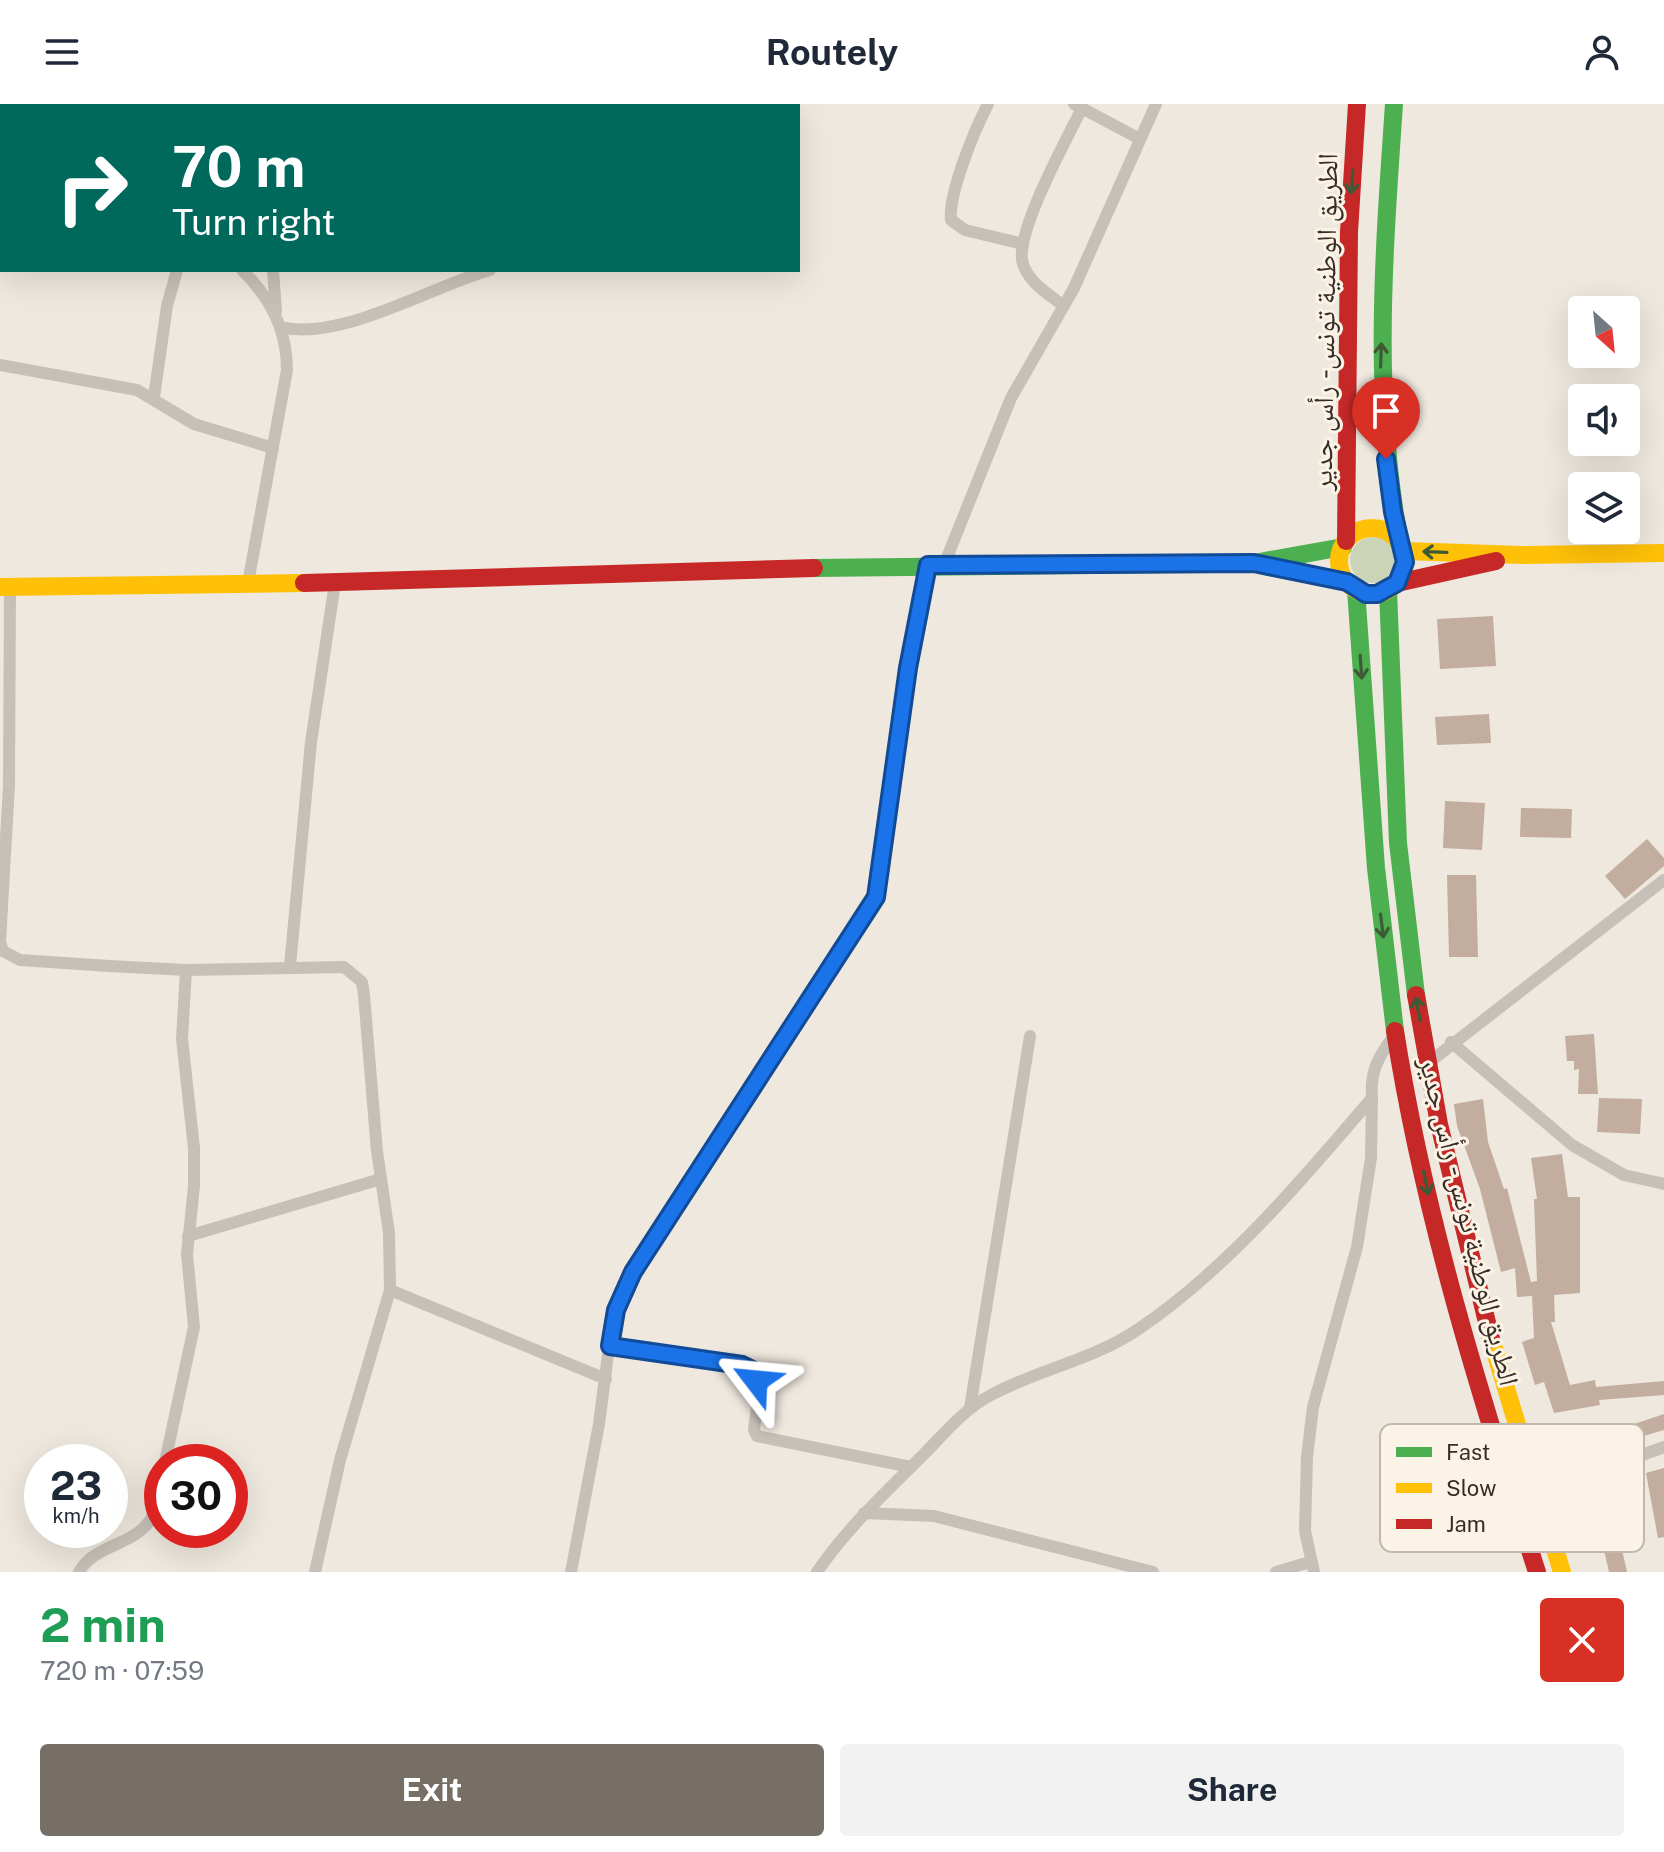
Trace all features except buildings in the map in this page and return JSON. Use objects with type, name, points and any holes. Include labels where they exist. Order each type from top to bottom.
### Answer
[{"type":"main road","name":"الطريق الوطنية تونس - رأس جدير","points":[[1344,544],[1349,232],[1357,104]]},
{"type":"main road","name":"الطريق الوطنية تونس - رأس جدير","points":[[1394,104],[1380,383],[1388,482],[1402,547]]},
{"type":"main road","points":[[5,587],[335,583],[936,565],[1254,563],[1344,544],[1363,529],[1374,528],[1393,535],[1402,547],[1403,573],[1393,587]]},
{"type":"main road","points":[[1344,544],[1339,562],[1351,586]]},
{"type":"main road","points":[[1402,547],[1522,555],[1664,553]]},
{"type":"main road","points":[[1254,563],[1377,594],[1393,587],[1522,555]]},
{"type":"main road","name":"الطريق الوطنية تونس - رأس جدير","points":[[1351,586],[1376,878],[1396,1034],[1440,1241],[1492,1424]]},
{"type":"main road","name":"الطريق الوطنية تونس - رأس جدير","points":[[1393,587],[1387,640],[1411,970],[1427,1064],[1465,1241],[1517,1424]]},
{"type":"main road","name":"الطريق الوطنية تونس - رأس جدير","points":[[1530,1552],[1537,1572]]},
{"type":"main road","name":"الطريق الوطنية تونس - رأس جدير","points":[[1555,1552],[1562,1572]]},
{"type":"street","points":[[988,104],[963,168],[950,212],[951,220],[965,230],[1023,244]]},
{"type":"street","points":[[571,1572],[616,1310],[633,1272],[876,897],[908,668],[936,565],[1011,398],[1064,306],[1156,104]]},
{"type":"street","points":[[1064,306],[1029,277],[1022,261],[1023,244],[1078,106],[1138,138]]},
{"type":"street","points":[[154,397],[167,306],[176,272]]},
{"type":"street","points":[[244,272],[266,297],[279,321],[313,329],[349,321],[484,272]]},
{"type":"street","points":[[248,583],[287,370],[273,272]]},
{"type":"street","points":[[0,365],[137,390],[154,397],[194,424],[273,448]]},
{"type":"street","points":[[290,966],[311,742],[335,583]]},
{"type":"street","points":[[5,587],[12,668],[0,942],[3,951],[20,960],[186,970],[344,967],[362,982],[389,1233],[390,1290],[340,1460],[315,1572]]},
{"type":"street","points":[[1427,1064],[1451,1042],[1664,880]]},
{"type":"street","points":[[169,1444],[194,1327],[188,1236],[194,1186],[194,1148],[182,1052],[186,970]]},
{"type":"street","points":[[1276,1572],[1312,1567],[1305,1531],[1305,1496],[1313,1407],[1357,1247],[1371,1158],[1371,1081],[1377,1059],[1396,1034]]},
{"type":"street","points":[[970,1408],[1030,1036]]},
{"type":"street","points":[[1451,1042],[1572,1145],[1624,1175],[1664,1184]]},
{"type":"street","points":[[817,1572],[864,1513],[970,1408],[1011,1385],[1103,1350],[1166,1310],[1310,1171],[1372,1098]]},
{"type":"street","points":[[188,1236],[381,1179]]},
{"type":"street","points":[[390,1290],[606,1379]]},
{"type":"street","points":[[610,1346],[742,1365],[752,1370],[756,1381],[754,1430],[757,1436],[911,1467]]},
{"type":"street","points":[[1644,1454],[1664,1447]]},
{"type":"street","points":[[864,1513],[934,1516],[1153,1572]]},
{"type":"street","points":[[79,1572],[90,1558],[144,1528]]},
{"type":"green space","points":[[1373,537],[1389,544],[1396,560],[1389,576],[1373,583],[1357,576],[1350,560],[1357,544]]},
{"type":"traffic: fast","points":[[1394,104],[1384,269],[1383,379],[1391,488],[1400,543]]},
{"type":"traffic: fast","points":[[814,568],[1254,563],[1343,547]]},
{"type":"traffic: fast","points":[[1265,566],[1347,582]]},
{"type":"traffic: fast","points":[[1356,590],[1376,868],[1395,1031]]},
{"type":"traffic: fast","points":[[1388,590],[1398,843],[1416,995]]},
{"type":"traffic: slow","points":[[1372,528],[1385,531],[1395,538],[1402,548],[1405,561],[1402,574],[1395,584],[1385,591],[1372,594],[1359,591],[1349,584],[1342,574],[1339,561],[1342,548],[1349,538],[1359,531],[1372,528]]},
{"type":"traffic: slow","points":[[1404,551],[1522,555],[1664,553]]},
{"type":"traffic: slow","points":[[0,587],[304,583]]},
{"type":"traffic: slow","points":[[1491,1339],[1517,1424]]},
{"type":"traffic: slow","points":[[1556,1552],[1562,1572]]},
{"type":"traffic: jam","points":[[1346,541],[1349,232],[1357,104]]},
{"type":"traffic: jam","points":[[1397,583],[1496,561]]},
{"type":"traffic: jam","points":[[304,583],[814,568]]},
{"type":"traffic: jam","points":[[1416,995],[1439,1124],[1491,1339]]},
{"type":"traffic: jam","points":[[1395,1031],[1421,1169],[1491,1424]]},
{"type":"traffic: jam","points":[[1531,1552],[1537,1572]]},
{"type":"route","points":[[756,1381],[752,1370],[742,1365],[610,1346],[612,1323],[633,1272],[876,897],[908,668],[928,565],[1254,563],[1347,582],[1356,590],[1377,594],[1397,583],[1405,562],[1393,512],[1386,459]]}]
